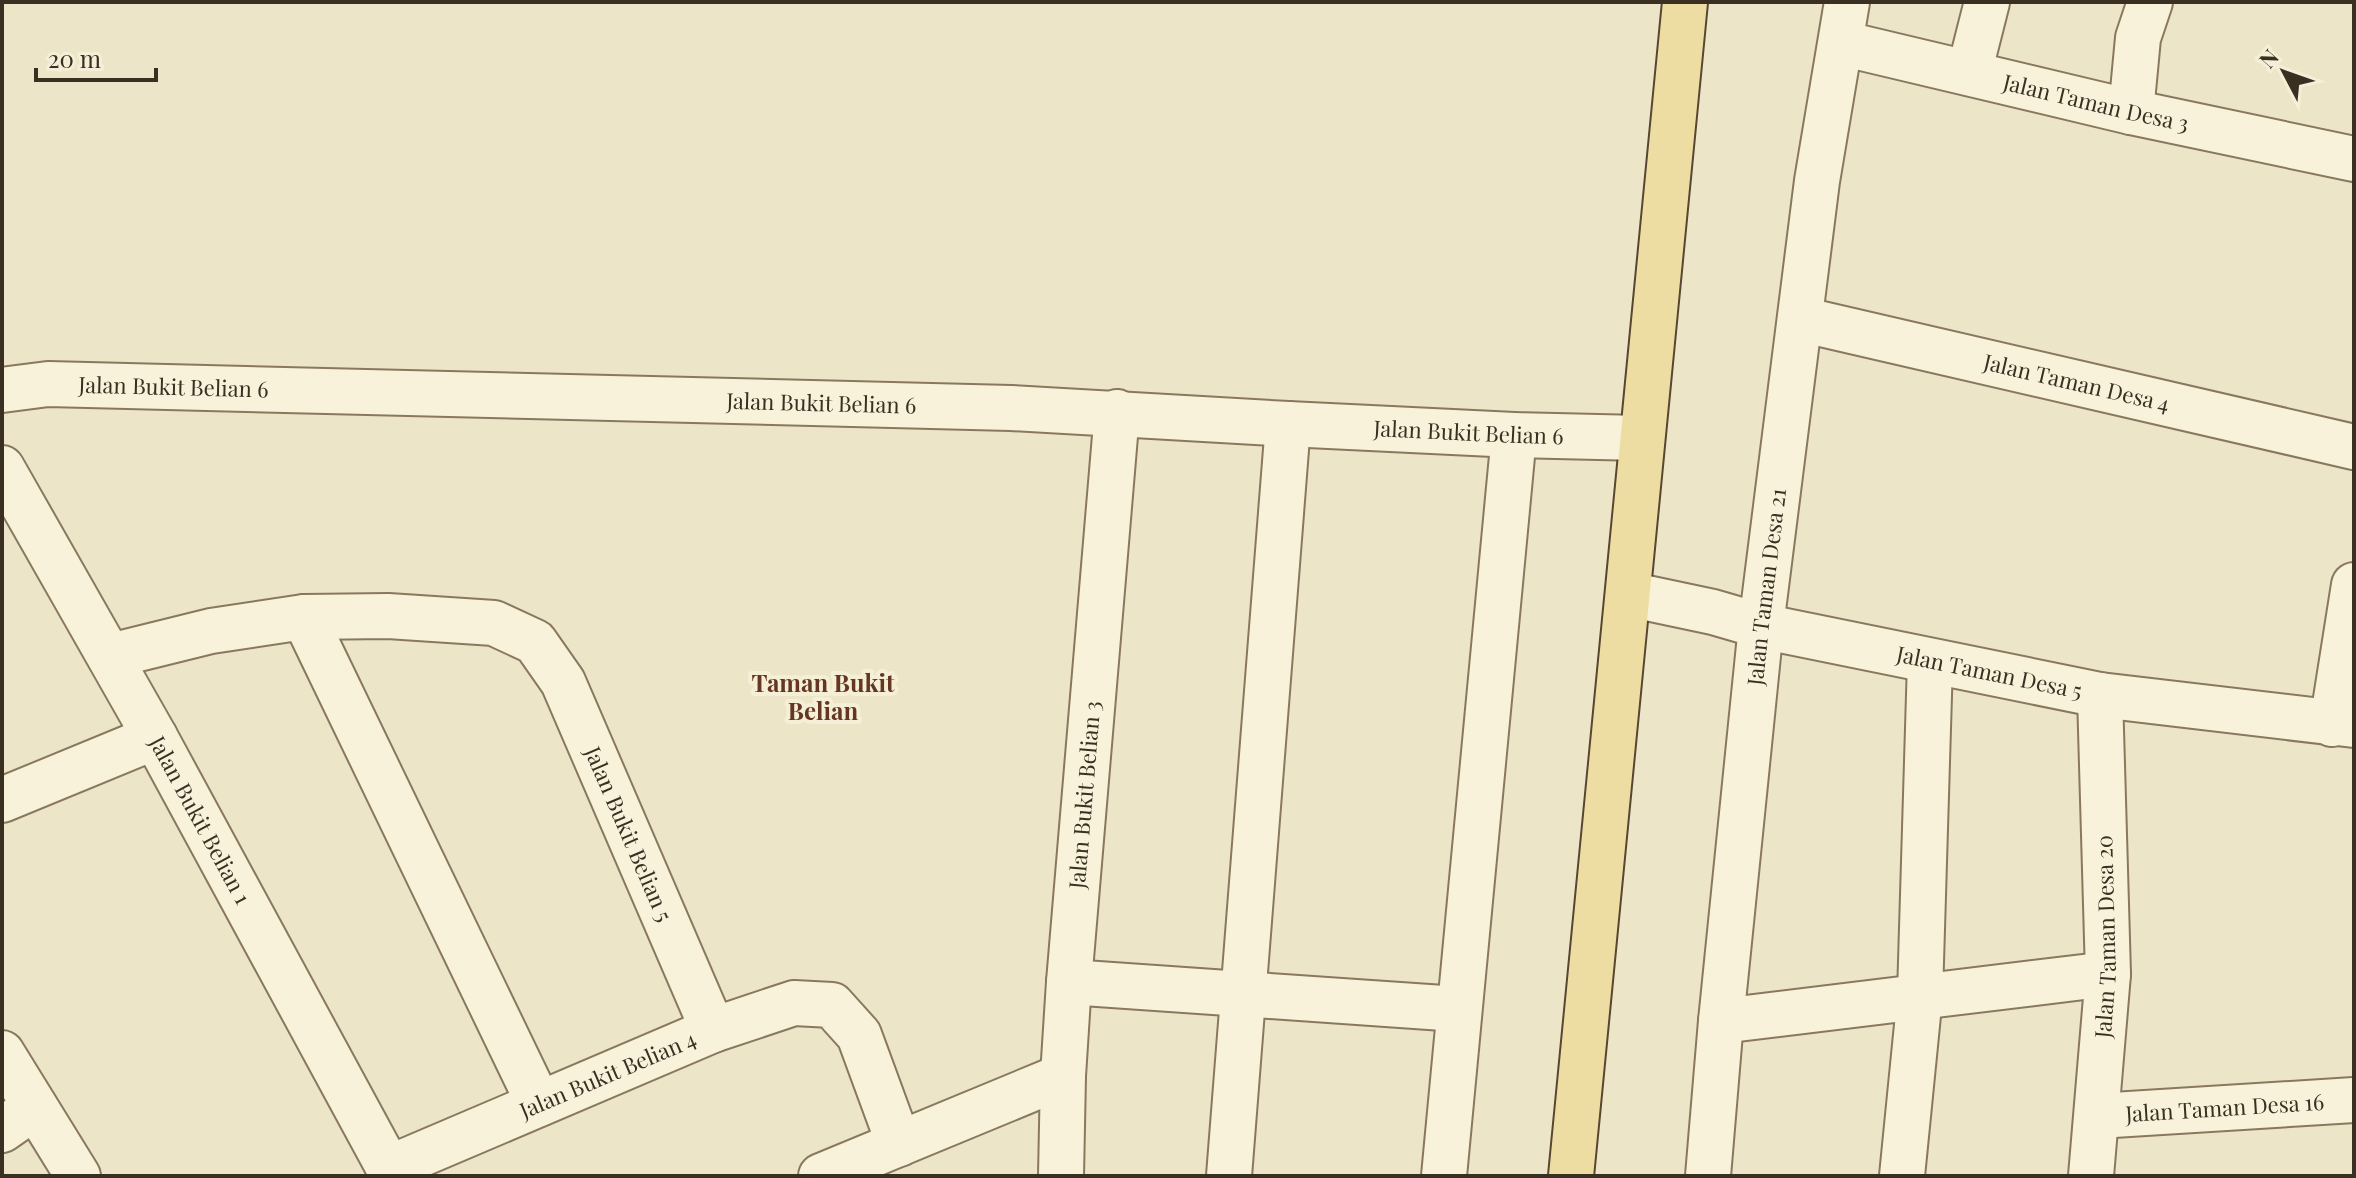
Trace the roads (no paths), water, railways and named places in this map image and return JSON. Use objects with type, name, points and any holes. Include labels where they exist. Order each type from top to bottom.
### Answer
[{"type":"main road","points":[[1571,1176],[1685,2]]},
{"type":"street","points":[[1969,73],[1987,2]]},
{"type":"street","points":[[2131,112],[2138,38],[2150,2]]},
{"type":"street","name":"Jalan Taman Desa 3","points":[[1844,22],[1969,73],[2131,112],[2354,159]]},
{"type":"street","name":"Jalan Taman Desa 21","points":[[1708,1176],[1761,626],[1817,181],[1844,22]]},
{"type":"street","name":"Jalan Taman Desa 4","points":[[1800,319],[2354,447]]},
{"type":"street","name":"Jalan Bukit Belian 6","points":[[2,390],[48,384],[1117,412],[1288,424],[1641,438]]},
{"type":"street","name":"Jalan Bukit Belian 3","points":[[1061,1176],[1069,982],[1117,412]]},
{"type":"street","points":[[1229,1176],[1288,424]]},
{"type":"street","points":[[1444,1176],[1514,435]]},
{"type":"street","name":"Jalan Bukit Belian 1","points":[[2,468],[155,737],[391,1172]]},
{"type":"street","points":[[2343,725],[2354,585]]},
{"type":"street","name":"Jalan Taman Desa 5","points":[[1628,594],[1761,626],[2100,695],[2343,725]]},
{"type":"street","name":"Jalan Bukit Belian 5","points":[[304,617],[388,616],[494,623],[535,642],[563,682],[713,1030]]},
{"type":"street","points":[[110,656],[211,631],[304,617],[539,1104]]},
{"type":"street","points":[[1902,1176],[1920,995],[1930,662]]},
{"type":"street","name":"Jalan Taman Desa 20","points":[[2091,1176],[2108,974],[2100,695]]},
{"type":"street","points":[[2,800],[155,737]]},
{"type":"street","points":[[1721,1021],[2108,974]]},
{"type":"street","points":[[1069,982],[1458,1009]]},
{"type":"street","name":"Jalan Bukit Belian 4","points":[[391,1172],[539,1104],[713,1030],[794,1003],[832,1005],[859,1035],[899,1144]]},
{"type":"street","points":[[2,1053],[19,1118],[78,1176]]},
{"type":"street","points":[[821,1176],[1063,1076]]},
{"type":"street","name":"Jalan Taman Desa 16","points":[[2097,1116],[2354,1100]]},
{"type":"district","name":"Taman Bukit Belian","points":[[823,698]]}]
